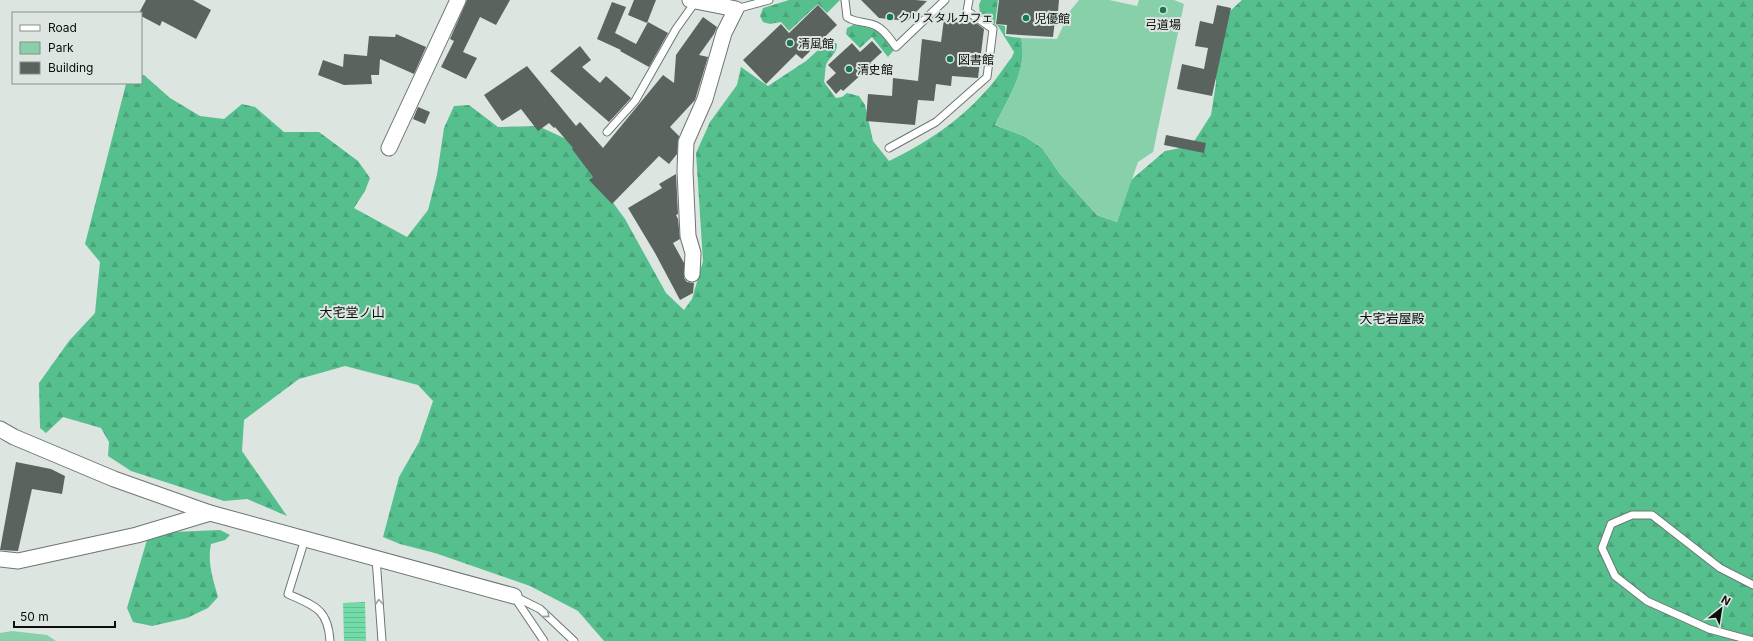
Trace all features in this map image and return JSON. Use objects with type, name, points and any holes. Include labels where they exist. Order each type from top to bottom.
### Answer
[{"type":"street","points":[[389,148],[458,0]]},
{"type":"street","points":[[692,274],[693,253],[688,236],[685,171],[686,142],[705,99],[724,33],[736,9],[693,1]]},
{"type":"street","points":[[0,429],[14,437],[114,479],[210,513],[514,596]]},
{"type":"street","points":[[0,559],[18,561],[25,560],[137,535],[210,513]]},
{"type":"lane","points":[[736,9],[769,0]]},
{"type":"lane","points":[[845,0],[847,17],[852,21],[879,27],[896,47],[945,0]]},
{"type":"lane","points":[[889,148],[936,122],[987,77],[993,29],[967,11],[969,0]]},
{"type":"lane","points":[[607,132],[635,102],[693,1]]},
{"type":"lane","points":[[1753,585],[1720,568],[1652,515],[1632,515],[1611,524],[1602,548],[1615,576],[1647,601],[1709,629],[1753,641]]},
{"type":"lane","points":[[305,539],[288,594],[311,605],[324,615],[329,625],[330,641]]},
{"type":"lane","points":[[376,558],[382,641]]},
{"type":"lane","points":[[514,596],[544,641]]},
{"type":"lane","points":[[514,596],[540,610],[574,641]]},
{"type":"green space","points":[[789,0],[840,0],[827,13],[818,4],[789,31],[781,22],[770,24],[763,22],[760,16],[763,8]]},
{"type":"green space","points":[[981,0],[998,0],[995,24],[980,14],[979,5]]},
{"type":"green space","points":[[1079,0],[1109,0],[1137,6],[1139,0],[1174,0],[1184,4],[1153,152],[1138,162],[1117,222],[1097,215],[1060,174],[1042,148],[1024,136],[995,125],[1011,94],[1020,72],[1023,49],[1021,38],[1057,39],[1070,11]]},
{"type":"green space","points":[[1242,0],[1753,0],[1753,641],[604,641],[578,611],[530,586],[435,553],[400,544],[383,537],[399,477],[419,442],[433,401],[418,385],[345,366],[299,379],[244,420],[242,451],[287,516],[247,499],[224,501],[131,471],[108,456],[109,442],[101,428],[63,417],[46,433],[40,428],[39,383],[69,341],[95,313],[100,262],[85,244],[126,84],[142,84],[142,75],[144,75],[170,98],[200,116],[224,119],[242,104],[255,107],[284,132],[319,132],[358,161],[370,178],[365,191],[354,208],[407,237],[428,210],[437,175],[444,128],[454,106],[469,105],[498,127],[538,126],[575,143],[595,178],[625,219],[666,293],[684,310],[692,299],[703,261],[696,153],[710,122],[737,85],[741,67],[768,86],[806,61],[826,43],[832,41],[837,44],[836,50],[827,62],[824,82],[836,98],[842,97],[847,93],[859,96],[865,105],[873,141],[889,161],[939,132],[973,105],[987,90],[1012,57],[1014,52],[998,26],[995,24],[1005,26],[1005,36],[1021,38],[1023,49],[1020,72],[1016,83],[995,125],[1024,136],[1042,148],[1060,174],[1097,215],[1117,222],[1131,180],[1165,151],[1191,146],[1211,115],[1216,83],[1216,56],[1229,12]]},
{"type":"green space","points":[[853,25],[866,27],[884,35],[888,39],[893,51],[888,57],[872,37],[860,48],[846,34],[847,28]]},
{"type":"green space","points":[[220,530],[230,535],[225,540],[211,544],[210,564],[218,597],[208,608],[187,618],[152,626],[133,622],[127,608],[149,533]]},
{"type":"green space","points":[[12,631],[47,635],[56,641],[0,641],[0,633]]},
{"type":"shaded area","points":[[365,602],[366,641],[344,641],[343,603]]},
{"type":"building","points":[[146,0],[193,0],[211,10],[196,39],[162,21],[160,26],[142,17],[142,12],[140,12]]},
{"type":"building","points":[[467,0],[510,0],[496,25],[480,17],[463,52],[477,58],[466,79],[441,67],[454,41],[450,39]]},
{"type":"building","points":[[634,0],[656,0],[647,23],[628,15]]},
{"type":"building","name":"クリスタルカフェ","points":[[861,0],[927,1],[907,21],[879,18]]},
{"type":"building","name":"児優館","points":[[999,0],[1059,0],[1053,37],[1006,34],[1007,25],[996,24]]},
{"type":"building","points":[[612,2],[626,7],[615,33],[636,44],[648,22],[668,33],[649,67],[620,51],[621,50],[597,39]]},
{"type":"building","name":"清風館","points":[[818,5],[837,25],[802,59],[796,54],[766,84],[743,60],[781,24],[789,33]]},
{"type":"building","points":[[1217,5],[1231,8],[1212,96],[1177,89],[1182,64],[1204,69],[1208,48],[1195,46],[1200,21],[1213,24]]},
{"type":"building","points":[[703,17],[717,27],[714,34],[699,55],[708,57],[695,100],[670,127],[679,136],[677,154],[669,164],[659,156],[612,204],[589,180],[593,177],[572,149],[573,148],[555,127],[554,128],[549,123],[538,131],[521,109],[502,121],[484,95],[527,66],[576,126],[580,122],[603,148],[663,75],[674,83],[676,55]]},
{"type":"building","name":"図書館","points":[[944,19],[976,23],[984,29],[978,78],[952,76],[951,86],[936,84],[934,101],[918,100],[915,125],[866,121],[868,94],[892,96],[893,78],[918,81],[922,39],[941,42]]},
{"type":"building","points":[[396,34],[426,47],[414,74],[380,59],[379,75],[371,75],[372,84],[344,85],[318,75],[323,60],[343,67],[344,54],[367,56],[369,36],[395,37]]},
{"type":"building","name":"清史館","points":[[872,41],[882,52],[870,63],[872,65],[843,91],[841,89],[836,94],[826,82],[836,73],[828,65],[852,43],[860,52]]},
{"type":"building","points":[[580,46],[591,60],[582,67],[600,83],[606,76],[631,98],[609,122],[550,71]]},
{"type":"building","points":[[418,107],[430,112],[425,124],[413,119]]},
{"type":"building","points":[[1166,135],[1206,143],[1204,153],[1164,145]]},
{"type":"building","points":[[676,174],[678,214],[676,215],[678,219],[680,239],[673,243],[684,263],[684,278],[687,282],[694,283],[693,293],[680,300],[655,253],[628,208],[662,188],[659,184]]},
{"type":"building","points":[[16,462],[51,469],[65,476],[62,494],[32,489],[18,551],[0,550]]},
{"type":"place","name":"弓道場","points":[[1163,10]]},
{"type":"place","name":"クリスタルカフェ","points":[[890,17]]},
{"type":"place","name":"児優館","points":[[1026,18]]},
{"type":"place","name":"清風館","points":[[790,43]]},
{"type":"place","name":"図書館","points":[[950,59]]},
{"type":"place","name":"清史館","points":[[849,69]]},
{"type":"district","name":"大宅堂ノ山","points":[[352,312]]},
{"type":"district","name":"大宅岩屋殿","points":[[1392,318]]}]
